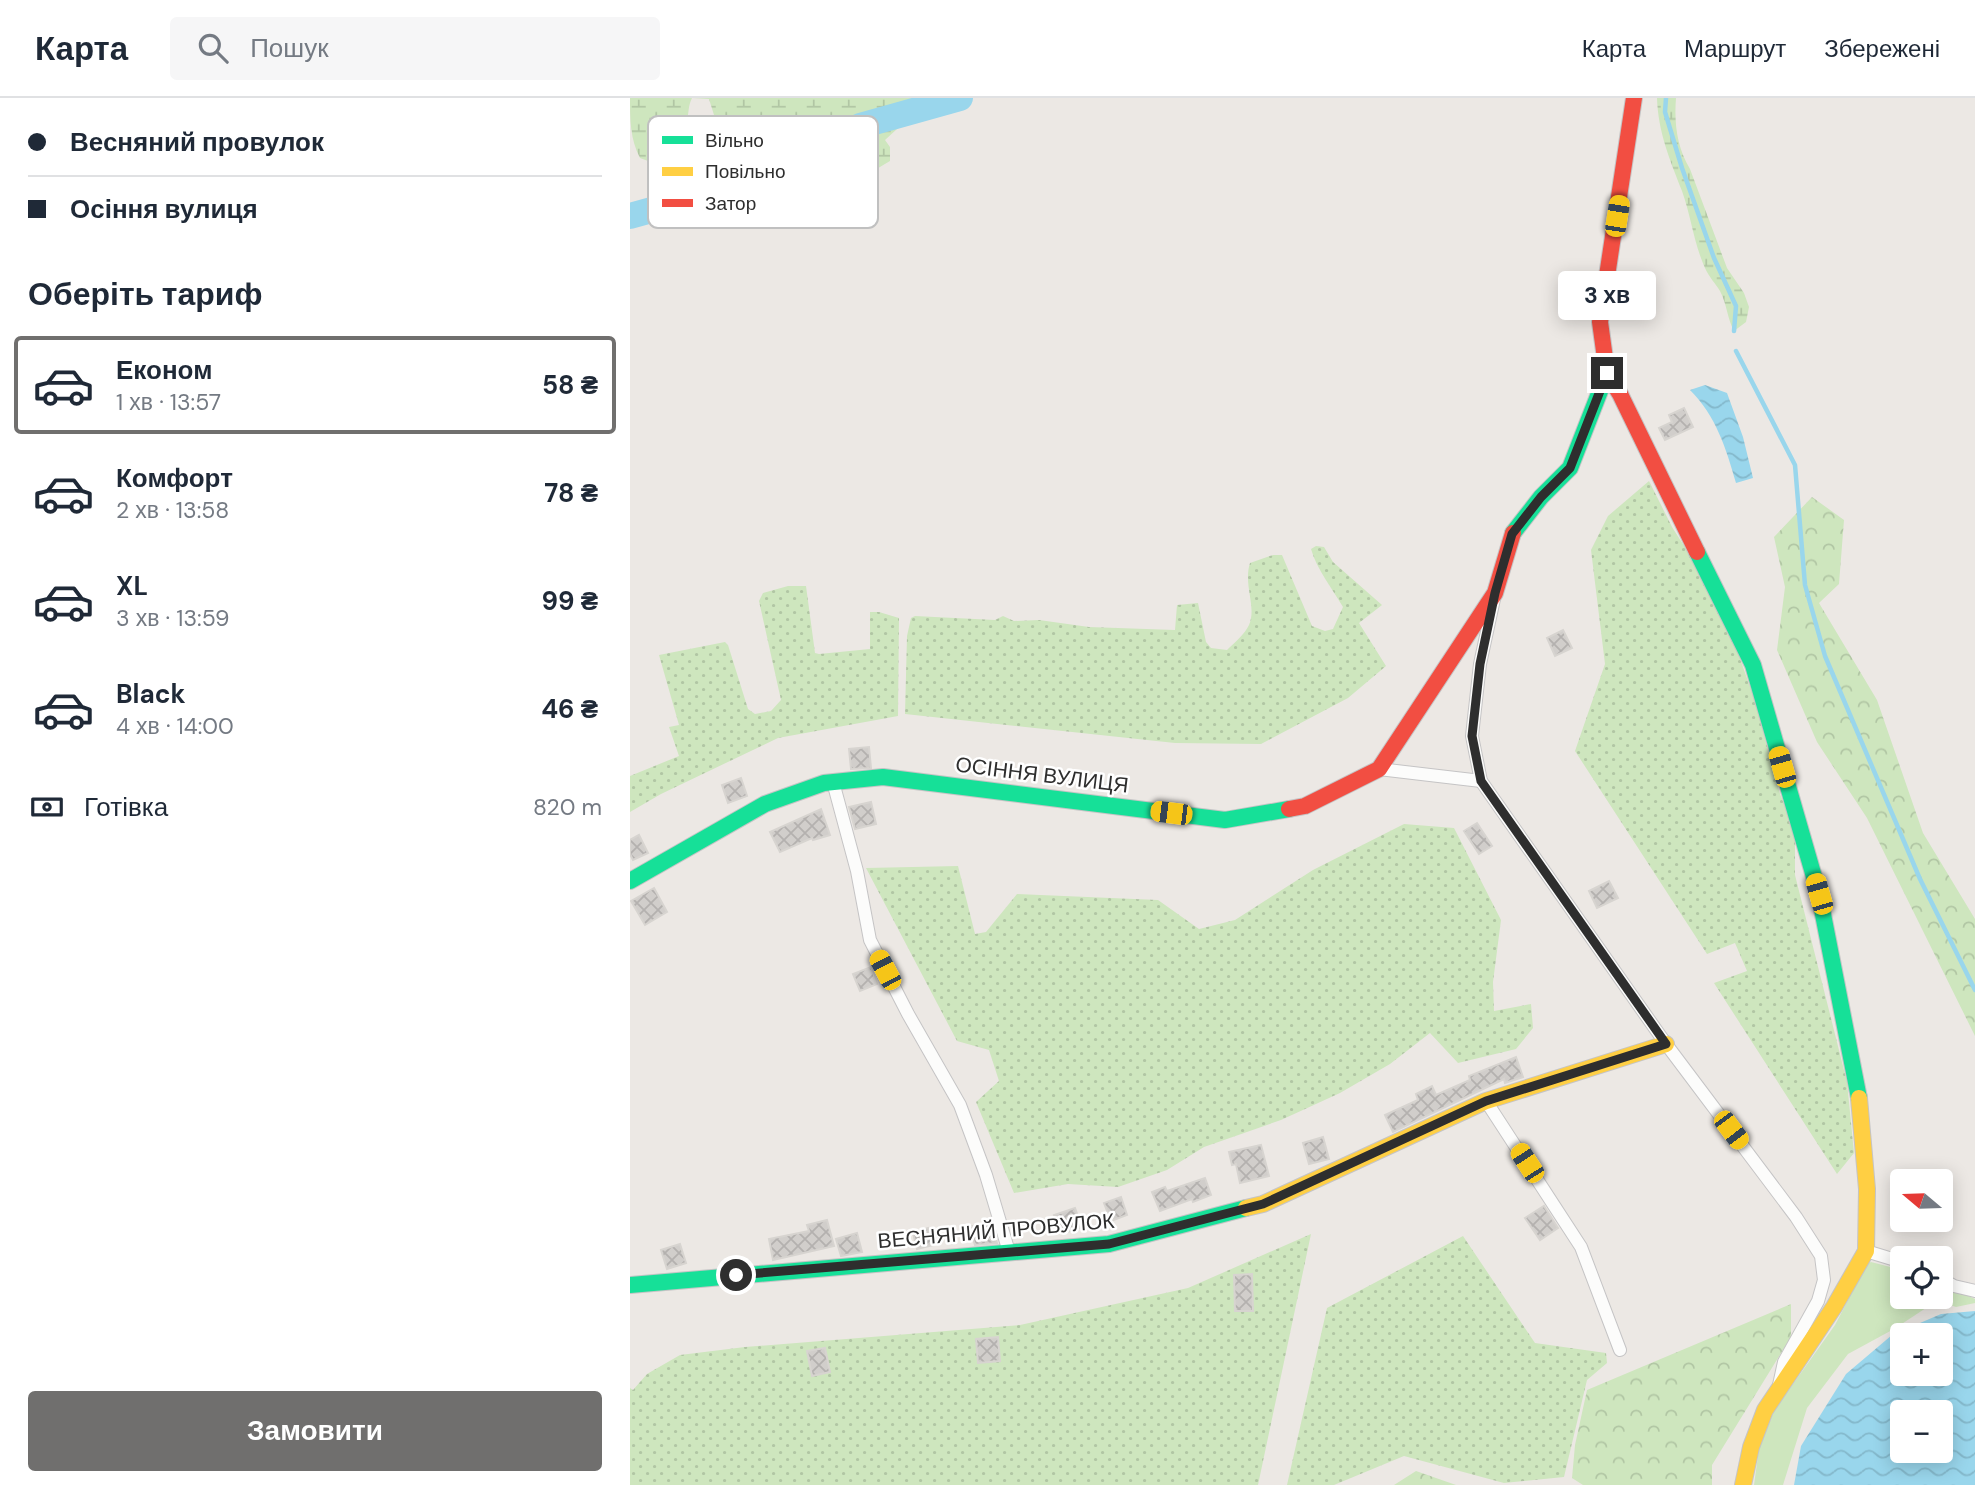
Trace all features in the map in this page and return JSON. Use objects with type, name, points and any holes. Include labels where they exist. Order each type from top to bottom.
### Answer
[{"type":"street","points":[[1634,98],[1600,322],[1607,373],[1620,394],[1722,602],[1756,678],[1819,894],[1858,1090],[1867,1189],[1866,1251],[1834,1307],[1765,1410],[1743,1485]]},
{"type":"street","points":[[1607,373],[1570,468],[1541,497],[1512,534],[1495,593],[1480,664],[1472,736],[1481,781],[1666,1044],[1796,1217],[1822,1256],[1824,1280],[1818,1301],[1784,1362],[1777,1392]]},
{"type":"street","points":[[1481,781],[1379,769],[1495,593]]},
{"type":"street","name":"ОСІННЯ ВУЛИЦЯ","points":[[630,881],[765,804],[833,782],[883,777],[1225,820],[1305,806],[1379,769]]},
{"type":"street","points":[[833,782],[857,871],[870,940],[960,1105],[986,1175],[1009,1252]]},
{"type":"street","name":"ВЕСНЯНИЙ ПРОВУЛОК","points":[[630,1285],[1109,1244],[1263,1204],[1486,1101],[1666,1044]]},
{"type":"street","points":[[1486,1101],[1581,1247],[1620,1350]]},
{"type":"street","points":[[1866,1251],[1890,1258]]},
{"type":"street","points":[[1953,1285],[1975,1291]]},
{"type":"green space","points":[[630,98],[692,98],[688,116],[648,116],[648,161],[640,158],[634,144]]},
{"type":"green space","points":[[692,98],[972,98],[909,118],[885,140],[890,147],[890,161],[878,168],[878,116],[714,116],[709,99]]},
{"type":"green space","points":[[1657,98],[1676,98],[1679,144],[1727,268],[1744,293],[1749,307],[1746,322],[1734,331],[1720,291],[1707,271],[1698,249],[1662,134]]},
{"type":"green space","points":[[1649,481],[1672,527],[1697,566],[1732,636],[1754,698],[1780,794],[1795,830],[1795,875],[1847,1082],[1854,1153],[1837,1174],[1714,983],[1747,971],[1735,943],[1707,954],[1575,751],[1605,664],[1591,550],[1608,516]]},
{"type":"green space","points":[[1812,497],[1844,520],[1839,584],[1819,603],[1877,700],[1923,833],[1975,919],[1975,1036],[1867,818],[1817,742],[1777,650],[1785,587],[1774,537]]},
{"type":"green space","points":[[1316,546],[1324,547],[1333,562],[1382,605],[1359,623],[1386,666],[1348,698],[1261,744],[1175,743],[905,714],[907,636],[911,618],[915,616],[995,620],[1003,616],[1014,621],[1039,620],[1089,627],[1175,630],[1177,605],[1198,603],[1206,642],[1211,648],[1227,650],[1245,632],[1251,618],[1248,579],[1250,563],[1273,555],[1282,555],[1312,626],[1325,631],[1333,629],[1343,607],[1314,557],[1311,549]]},
{"type":"green space","points":[[788,586],[806,586],[815,653],[870,649],[870,612],[899,618],[898,716],[778,738],[661,794],[630,812],[630,776],[679,756],[669,727],[679,725],[659,655],[725,642],[748,709],[755,714],[771,711],[781,700],[759,601],[763,593]]},
{"type":"green space","points":[[1404,824],[1454,828],[1501,920],[1493,982],[1494,1011],[1531,1004],[1533,1028],[1516,1049],[1458,1063],[1430,1033],[1390,1064],[1340,1093],[1281,1120],[1204,1147],[1167,1170],[1118,1187],[1068,1184],[1014,1193],[976,1102],[999,1081],[989,1050],[957,1041],[866,868],[958,866],[975,934],[986,932],[1017,894],[1158,900],[1199,929],[1235,920],[1313,870]]},
{"type":"green space","points":[[1311,1234],[1258,1485],[630,1485],[630,1388],[633,1390],[647,1374],[680,1355],[745,1347],[1020,1325],[1188,1288]]},
{"type":"green space","points":[[1463,1236],[1535,1343],[1606,1353],[1607,1363],[1587,1380],[1564,1477],[1504,1483],[1404,1456],[1334,1485],[1287,1485],[1327,1308]]},
{"type":"green space","points":[[1871,1262],[1890,1267],[1890,1309],[1924,1309],[1903,1323],[1890,1323],[1890,1331],[1848,1354],[1807,1408],[1783,1485],[1754,1485],[1759,1449],[1774,1411],[1835,1325],[1867,1264]]},
{"type":"green space","points":[[1953,1289],[1975,1299],[1975,1303],[1953,1306]]},
{"type":"green space","points":[[1791,1304],[1791,1337],[1712,1465],[1712,1485],[1583,1485],[1572,1478],[1575,1445],[1587,1390]]},
{"type":"green space","points":[[1416,1471],[1456,1485],[1394,1485]]},
{"type":"water","points":[[1705,385],[1727,393],[1743,437],[1753,478],[1736,483],[1724,445],[1713,422],[1690,390]]},
{"type":"water","points":[[1975,1311],[1975,1485],[1794,1485],[1801,1446],[1846,1374],[1890,1337],[1890,1386],[1953,1386],[1953,1323],[1920,1323],[1941,1314]]},
{"type":"building","points":[[1684,408],[1693,427],[1665,440],[1659,428],[1672,422],[1669,415]]},
{"type":"building","points":[[1563,630],[1572,648],[1555,656],[1547,638]]},
{"type":"building","points":[[869,747],[871,768],[851,769],[849,749]]},
{"type":"building","points":[[741,778],[747,796],[728,803],[722,785]]},
{"type":"building","points":[[871,802],[876,824],[855,829],[849,807]]},
{"type":"building","points":[[821,809],[830,835],[813,840],[812,838],[780,852],[770,832]]},
{"type":"building","points":[[1477,823],[1492,846],[1479,854],[1464,831]]},
{"type":"building","points":[[639,835],[648,853],[633,860],[630,840]]},
{"type":"building","points":[[1609,881],[1618,898],[1597,908],[1589,891]]},
{"type":"building","points":[[654,888],[667,912],[645,925],[631,901]]},
{"type":"building","points":[[871,967],[877,984],[860,991],[853,974]]},
{"type":"building","points":[[1516,1057],[1523,1077],[1505,1083],[1504,1079],[1393,1132],[1385,1115],[1418,1100],[1416,1094],[1432,1086],[1436,1095],[1470,1080],[1469,1076]]},
{"type":"building","points":[[1323,1137],[1329,1159],[1309,1164],[1303,1143]]},
{"type":"building","points":[[1261,1145],[1269,1176],[1240,1183],[1236,1164],[1232,1165],[1229,1152]]},
{"type":"building","points":[[1205,1178],[1211,1195],[1160,1211],[1152,1192],[1165,1187],[1167,1191]]},
{"type":"building","points":[[1121,1197],[1127,1215],[1111,1221],[1104,1203]]},
{"type":"building","points":[[1544,1206],[1558,1228],[1540,1240],[1525,1218]]},
{"type":"building","points":[[1075,1208],[1082,1227],[1062,1234],[1054,1215]]},
{"type":"building","points":[[827,1220],[834,1246],[773,1260],[769,1239],[809,1231],[807,1225]]},
{"type":"building","points":[[991,1221],[997,1243],[975,1245],[969,1227]]},
{"type":"building","points":[[928,1228],[933,1245],[917,1249],[913,1233]]},
{"type":"building","points":[[857,1233],[862,1252],[841,1256],[836,1239]]},
{"type":"building","points":[[680,1244],[686,1263],[667,1269],[661,1250]]},
{"type":"building","points":[[1252,1274],[1253,1311],[1235,1311],[1234,1275]]},
{"type":"building","points":[[998,1337],[1000,1361],[978,1363],[976,1339]]},
{"type":"building","points":[[825,1348],[830,1372],[812,1376],[807,1351]]},
{"type":"waterway","points":[[878,121],[960,98]]},
{"type":"waterway","points":[[1666,98],[1665,112],[1682,168],[1714,258],[1736,306],[1734,331]]},
{"type":"waterway","points":[[630,216],[648,211]]},
{"type":"waterway","points":[[1736,351],[1795,465],[1805,585],[1825,656],[1920,879],[1975,990]]},
{"type":"traffic: fast","points":[[1513,533],[1541,497],[1570,468],[1607,373]]},
{"type":"traffic: fast","points":[[1697,552],[1753,665],[1819,894],[1859,1098]]},
{"type":"traffic: fast","points":[[630,881],[765,804],[824,783],[883,777],[1225,820],[1289,809]]},
{"type":"traffic: fast","points":[[630,1285],[1109,1244],[1246,1208]]},
{"type":"traffic: slow","points":[[1246,1208],[1263,1204],[1486,1101],[1666,1044]]},
{"type":"traffic: slow","points":[[1743,1485],[1751,1447],[1765,1410],[1834,1307],[1866,1251],[1867,1189],[1859,1098]]},
{"type":"traffic: jam","points":[[1634,98],[1600,322],[1607,373],[1620,394],[1697,552]]},
{"type":"traffic: jam","points":[[1289,809],[1305,806],[1379,769],[1495,593],[1513,533]]},
{"type":"route","points":[[736,1275],[1109,1244],[1263,1204],[1486,1101],[1666,1044],[1481,781],[1472,736],[1480,664],[1495,593],[1512,534],[1541,497],[1570,468],[1607,373]]}]
